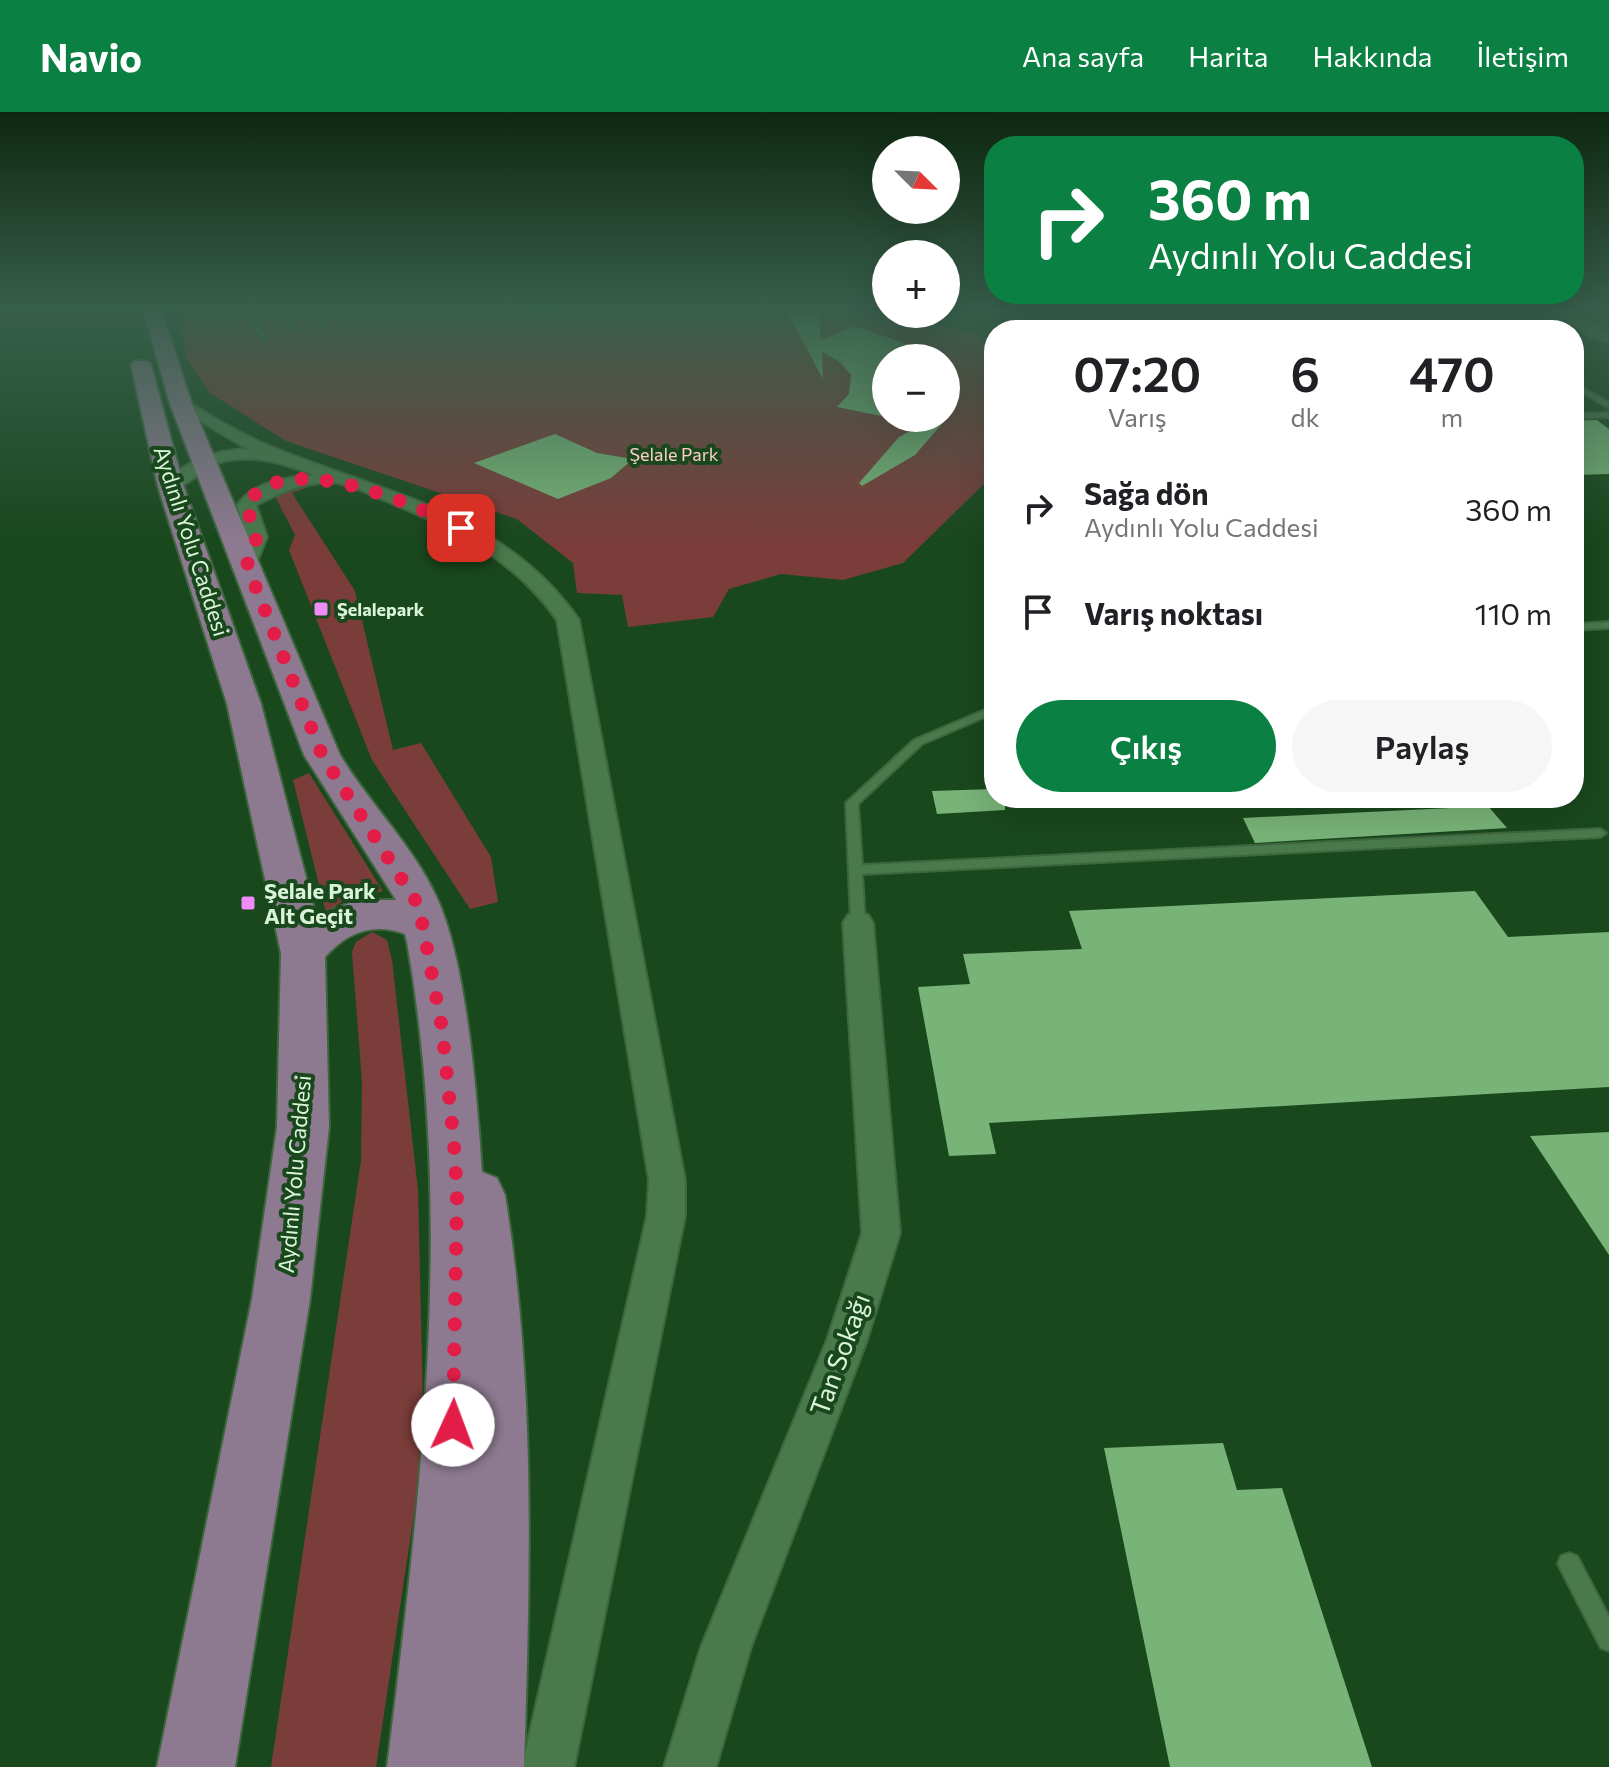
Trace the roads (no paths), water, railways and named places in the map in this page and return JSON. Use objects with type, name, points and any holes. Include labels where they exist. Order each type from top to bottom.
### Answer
[{"type":"main road","name":"Aydınlı Yolu Caddesi","points":[[153,386],[171,487],[244,704],[303,953],[303,1127],[281,1299],[196,1767]]},
{"type":"main road","name":"Aydınlı Yolu Caddesi","points":[[173,386],[206,462],[322,755],[352,806],[412,891],[423,924],[451,1096],[457,1193],[455,1370],[447,1564],[426,1767]]},
{"type":"main road","points":[[303,953],[317,935],[350,916],[386,911],[423,924]]},
{"type":"main road","points":[[451,1096],[475,1178],[493,1310],[497,1419],[485,1767]]},
{"type":"street","name":"Aydınlı Yolu Caddesi","points":[[181,404],[236,437],[446,521],[490,545],[546,590],[568,620],[663,1143],[666,1216],[548,1767]]},
{"type":"street","name":"Aydınlı Yolu Caddesi","points":[[206,462],[244,453],[291,461]]},
{"type":"street","points":[[171,487],[206,462]]},
{"type":"street","name":"Aydınlı Yolu Caddesi","points":[[247,565],[257,537],[246,506],[256,495],[277,485],[305,479],[361,486]]},
{"type":"street","name":"Tan Sokağı","points":[[690,1767],[726,1647],[847,1340],[881,1233],[858,923]]},
{"type":"lane","points":[[1584,391],[1609,406]]},
{"type":"lane","points":[[1584,416],[1609,415]]},
{"type":"lane","points":[[1584,626],[1609,625]]},
{"type":"lane","points":[[858,923],[852,803],[918,742],[984,713]]},
{"type":"lane","points":[[855,870],[1600,833]]},
{"type":"lane","points":[[1569,1564],[1609,1640]]},
{"type":"place","name":"Şelalepark","points":[[321,609]]},
{"type":"place","name":"Şelale Park Alt Geçit","points":[[248,903]]},
{"type":"park label","name":"Şelale Park","points":[[674,454]]}]
